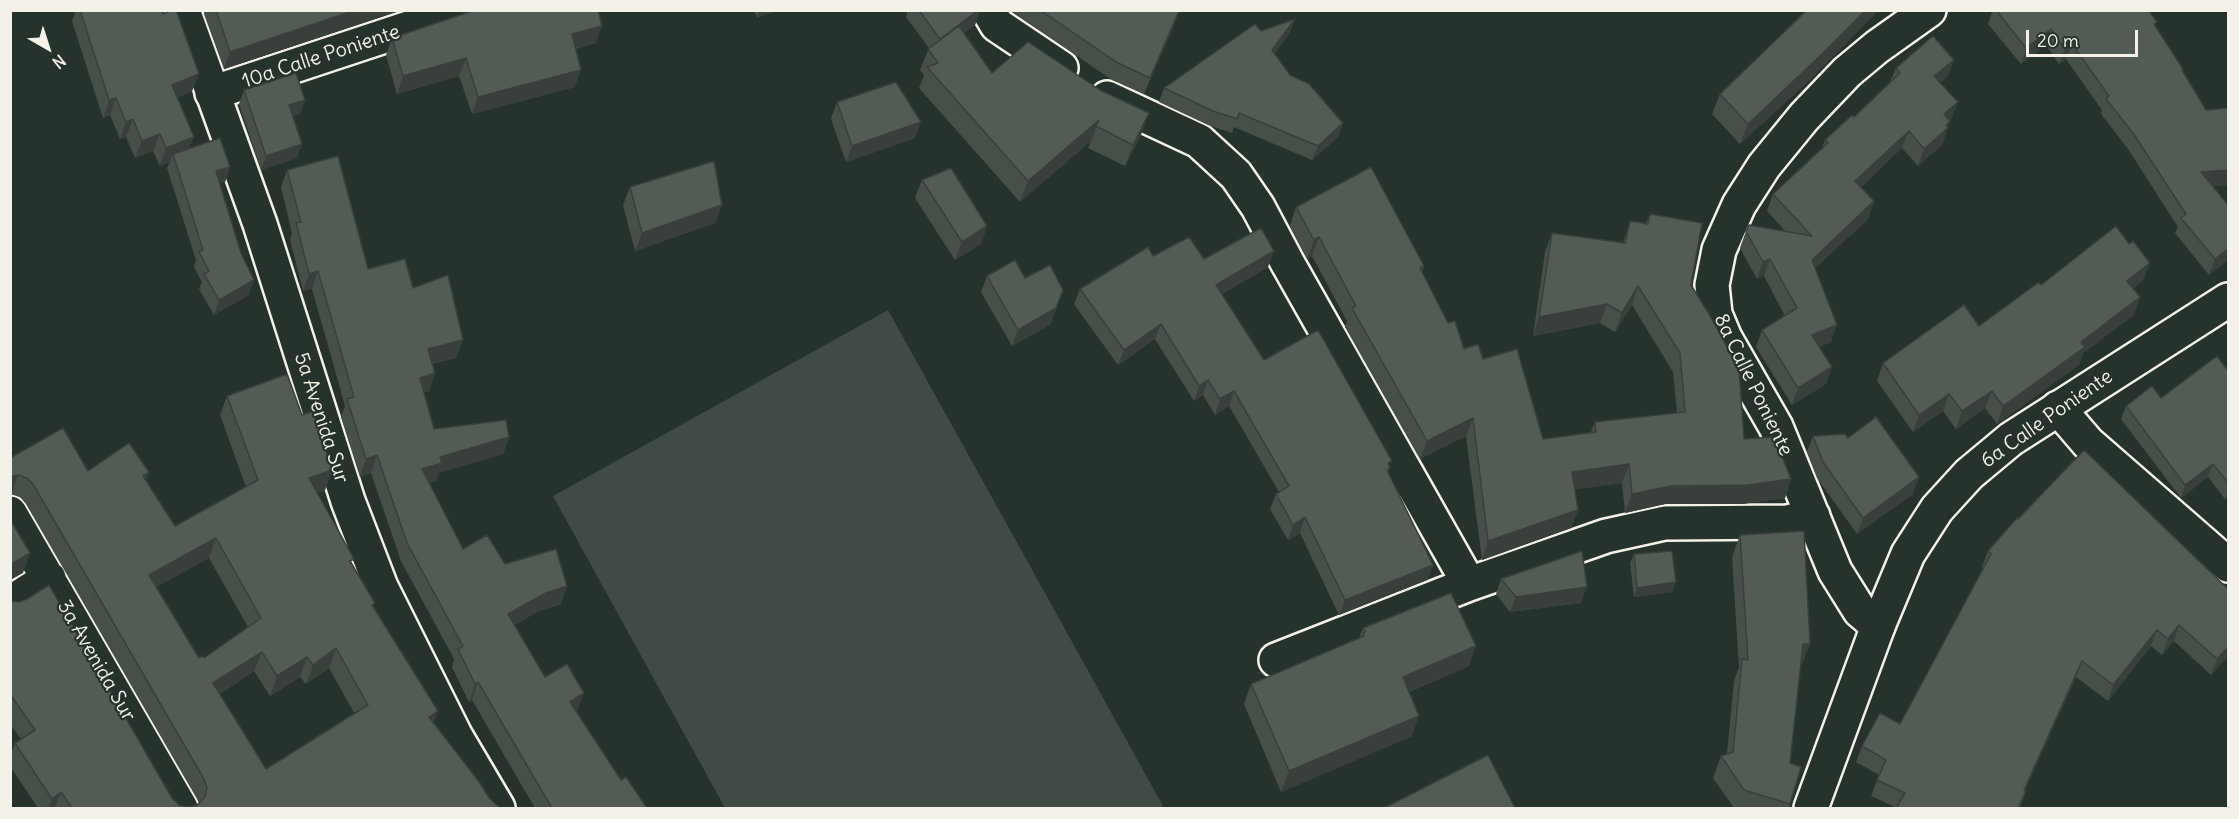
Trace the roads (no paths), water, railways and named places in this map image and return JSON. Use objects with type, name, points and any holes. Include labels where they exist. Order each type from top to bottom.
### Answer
[{"type":"street","name":"5a Avenida Sur","points":[[183,10],[260,224],[348,501],[381,587],[455,735],[498,808]]},
{"type":"street","name":"10a Calle Poniente","points":[[212,93],[463,10]]},
{"type":"street","points":[[988,10],[997,25],[1103,96],[1198,141],[1236,175],[1257,207],[1469,584]]},
{"type":"street","name":"8a Calle Poniente","points":[[1878,626],[1860,611],[1835,571],[1776,427],[1725,338],[1715,314],[1712,285],[1719,250],[1739,205],[1764,166],[1804,117],[1847,72],[1877,47],[1929,10]]},
{"type":"street","name":"6a Calle Poniente","points":[[1811,808],[1878,626],[1908,554],[1937,509],[1977,467],[2011,439],[2229,300]]},
{"type":"street","points":[[2058,408],[2088,443],[2229,565]]},
{"type":"street","name":"3a Avenida Sur","points":[[10,513],[181,808]]},
{"type":"street","points":[[1276,660],[1469,584],[1606,536],[1665,523],[1787,522],[1813,516]]},
{"type":"street","points":[[10,603],[49,578]]}]
